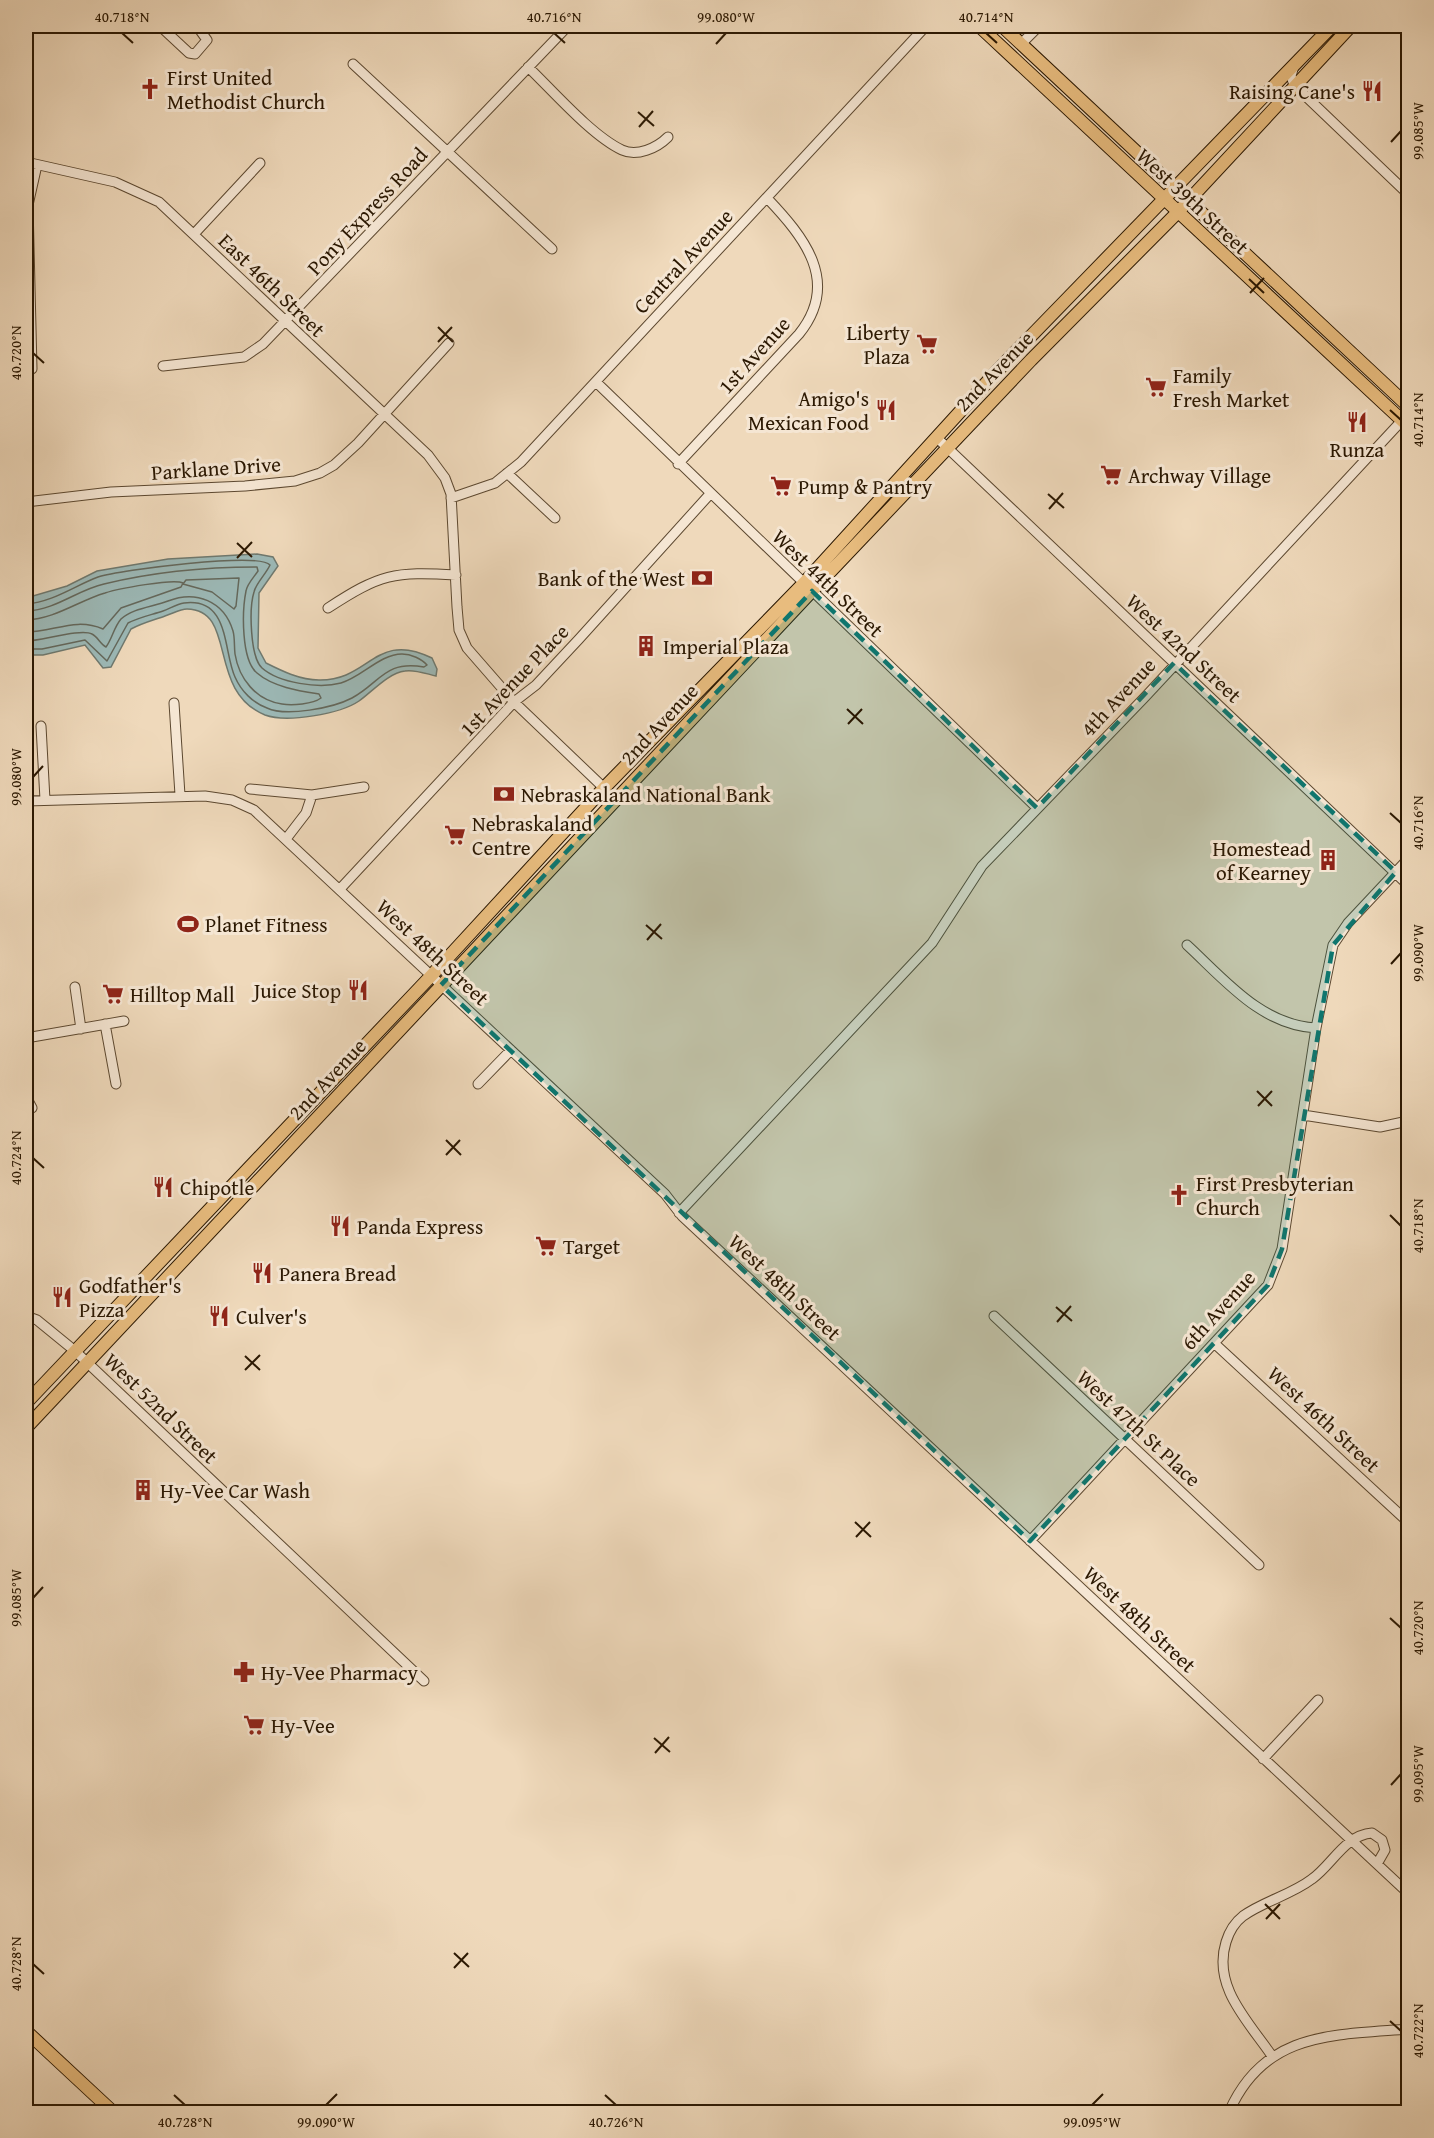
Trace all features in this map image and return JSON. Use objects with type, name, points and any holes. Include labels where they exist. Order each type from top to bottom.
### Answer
[{"type":"main road","name":"West 39th Street","points":[[979,26],[1177,213],[1406,420]]},
{"type":"main road","name":"West 39th Street","points":[[1002,26],[1408,406]]},
{"type":"main road","name":"2nd Avenue","points":[[26,1428],[441,985],[808,587],[936,437],[1332,26]]},
{"type":"main road","name":"2nd Avenue","points":[[26,1403],[431,976],[604,788],[947,448],[1177,213],[1351,26]]},
{"type":"main road","points":[[26,2031],[113,2112]]},
{"type":"street","points":[[160,26],[189,53],[195,54],[207,40],[197,26]]},
{"type":"street","name":"Pony Express Road","points":[[163,366],[244,357],[286,323],[568,26]]},
{"type":"street","name":"Central Avenue","points":[[451,498],[483,489],[521,462],[926,26]]},
{"type":"street","points":[[1021,44],[1039,26]]},
{"type":"street","points":[[353,64],[552,249]]},
{"type":"street","points":[[1294,65],[1292,76],[1294,86],[1408,194]]},
{"type":"street","points":[[528,67],[598,134],[623,151],[641,152],[659,146],[668,137]]},
{"type":"street","name":"East 46th Street","points":[[26,162],[115,182],[159,202],[428,455],[445,478],[451,498]]},
{"type":"street","points":[[194,234],[260,163]]},
{"type":"street","points":[[32,369],[28,205],[37,165]]},
{"type":"street","points":[[1400,186],[1408,178]]},
{"type":"street","name":"1st Avenue","points":[[678,464],[799,334],[813,311],[818,282],[809,251],[799,232],[767,198]]},
{"type":"street","name":"Parklane Drive","points":[[26,502],[111,492],[245,486],[295,481],[334,465],[384,415],[449,343]]},
{"type":"street","name":"West 44th Street","points":[[596,382],[678,464],[1037,808]]},
{"type":"street","name":"4th Avenue","points":[[679,1213],[932,943],[982,866],[1406,420]]},
{"type":"street","name":"West 42nd Street","points":[[936,437],[1408,885]]},
{"type":"street","points":[[507,473],[555,518]]},
{"type":"street","name":"1st Avenue Place","points":[[340,889],[514,702],[536,685],[594,624],[710,494]]},
{"type":"street","points":[[451,498],[459,630],[467,648],[514,702],[604,788]]},
{"type":"street","points":[[328,608],[362,585],[389,575],[416,573],[456,575]]},
{"type":"street","points":[[174,703],[180,795]]},
{"type":"street","points":[[41,726],[45,800]]},
{"type":"street","points":[[250,789],[312,795],[364,787]]},
{"type":"street","name":"West 48th Street","points":[[26,801],[180,795],[232,800],[254,810],[665,1194],[679,1213],[1408,1893]]},
{"type":"street","points":[[286,839],[306,813],[312,795]]},
{"type":"street","name":"6th Avenue","points":[[1030,1541],[1123,1438],[1268,1285],[1282,1249],[1316,1028],[1333,945],[1348,923],[1408,859]]},
{"type":"street","points":[[1187,945],[1251,1004],[1273,1017],[1298,1027],[1316,1028]]},
{"type":"street","points":[[75,987],[81,1029]]},
{"type":"street","points":[[26,1038],[124,1021]]},
{"type":"street","points":[[105,1024],[116,1084]]},
{"type":"street","points":[[478,1084],[511,1050]]},
{"type":"street","points":[[26,1097],[32,1108]]},
{"type":"street","points":[[1303,1115],[1380,1126],[1408,1121]]},
{"type":"street","name":"West 52nd Street","points":[[26,1316],[37,1320],[87,1362],[424,1681]]},
{"type":"street","name":"West 47th St Place","points":[[994,1316],[1259,1565]]},
{"type":"street","name":"West 46th Street","points":[[1214,1343],[1408,1522]]},
{"type":"street","points":[[1263,1759],[1318,1700]]},
{"type":"street","points":[[1272,2056],[1230,1995],[1223,1980],[1221,1962],[1229,1933],[1242,1917],[1288,1894],[1315,1877],[1351,1840],[1372,1833],[1382,1840],[1385,1850],[1377,1864]]},
{"type":"street","points":[[1229,2112],[1238,2091],[1272,2056],[1287,2048],[1323,2037],[1408,2030]]},
{"type":"highlighted area","points":[[812,591],[1037,808],[1174,663],[1396,872],[1333,945],[1282,1249],[1268,1285],[1030,1541],[441,985]]},
{"type":"water","points":[[257,554],[273,557],[278,566],[259,593],[258,648],[266,663],[298,677],[319,680],[350,673],[385,653],[397,650],[413,651],[432,658],[437,669],[436,676],[412,671],[399,672],[386,679],[359,701],[339,710],[299,718],[265,715],[247,704],[235,688],[219,637],[212,623],[203,613],[187,609],[131,629],[111,667],[103,668],[85,645],[43,655],[26,655],[26,598],[67,586],[97,571],[168,559]]},
{"type":"place","name":"First United Methodist Church","points":[[150,89]]},
{"type":"place","name":"Raising Cane's","points":[[1372,91]]},
{"type":"place","name":"Liberty Plaza","points":[[927,344]]},
{"type":"place","name":"Family Fresh Market","points":[[1156,387]]},
{"type":"place","name":"Amigo's Mexican Food","points":[[886,410]]},
{"type":"place","name":"Runza","points":[[1357,422]]},
{"type":"place","name":"Archway Village","points":[[1111,475]]},
{"type":"place","name":"Pump & Pantry","points":[[781,486]]},
{"type":"place","name":"Bank of the West","points":[[702,578]]},
{"type":"place","name":"Imperial Plaza","points":[[646,646]]},
{"type":"place","name":"Nebraskaland National Bank","points":[[504,794]]},
{"type":"place","name":"Nebraskaland Centre","points":[[455,835]]},
{"type":"place","name":"Homestead of Kearney","points":[[1328,860]]},
{"type":"place","name":"Planet Fitness","points":[[188,924]]},
{"type":"place","name":"Juice Stop","points":[[358,990]]},
{"type":"place","name":"Hilltop Mall","points":[[113,994]]},
{"type":"place","name":"Chipotle","points":[[163,1187]]},
{"type":"place","name":"First Presbyterian Church","points":[[1179,1195]]},
{"type":"place","name":"Panda Express","points":[[340,1226]]},
{"type":"place","name":"Target","points":[[546,1246]]},
{"type":"place","name":"Panera Bread","points":[[262,1273]]},
{"type":"place","name":"Godfather's Pizza","points":[[62,1297]]},
{"type":"place","name":"Culver's","points":[[219,1316]]},
{"type":"place","name":"Hy-Vee Car Wash","points":[[143,1490]]},
{"type":"place","name":"Hy-Vee Pharmacy","points":[[244,1672]]},
{"type":"place","name":"Hy-Vee","points":[[254,1725]]}]
